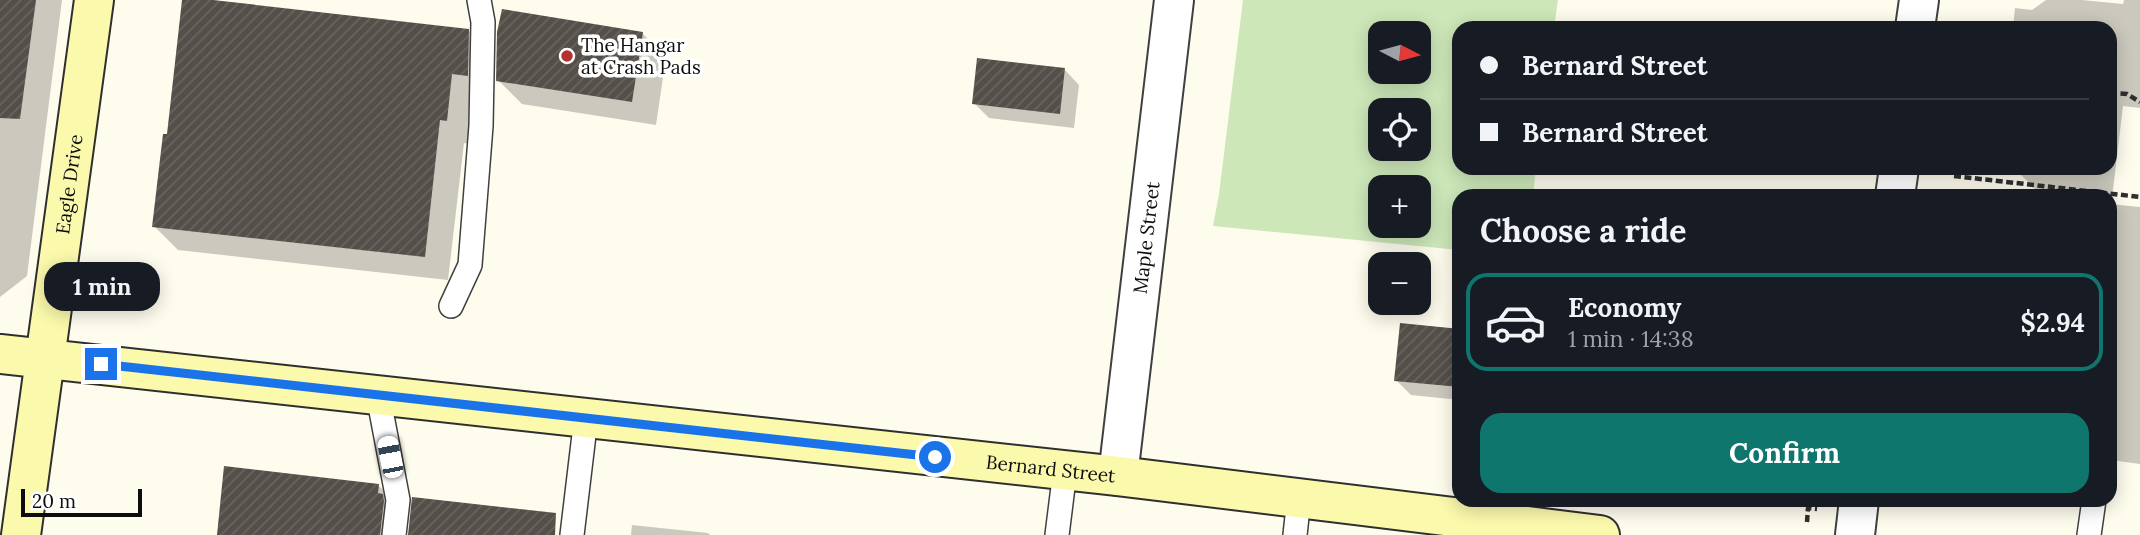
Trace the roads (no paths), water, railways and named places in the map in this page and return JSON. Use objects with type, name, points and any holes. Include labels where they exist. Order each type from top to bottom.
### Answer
[{"type":"street","name":"Eagle Drive","points":[[22,535],[94,0]]},
{"type":"street","name":"Maple Street","points":[[1118,476],[1174,0]]},
{"type":"street","points":[[1916,21],[1919,0]]},
{"type":"street","name":"Bernard Street","points":[[0,354],[1118,476],[1297,517],[1601,535]]},
{"type":"street","points":[[1855,535],[1858,507]]},
{"type":"lane","points":[[451,306],[470,265],[481,126],[483,22],[480,0]]},
{"type":"lane","points":[[379,395],[398,500],[394,535]]},
{"type":"lane","points":[[572,535],[586,418]]},
{"type":"lane","points":[[1057,535],[1065,471]]},
{"type":"lane","points":[[2089,535],[2093,507]]},
{"type":"place","name":"The Hangar at Crash Pads","points":[[567,56]]}]
